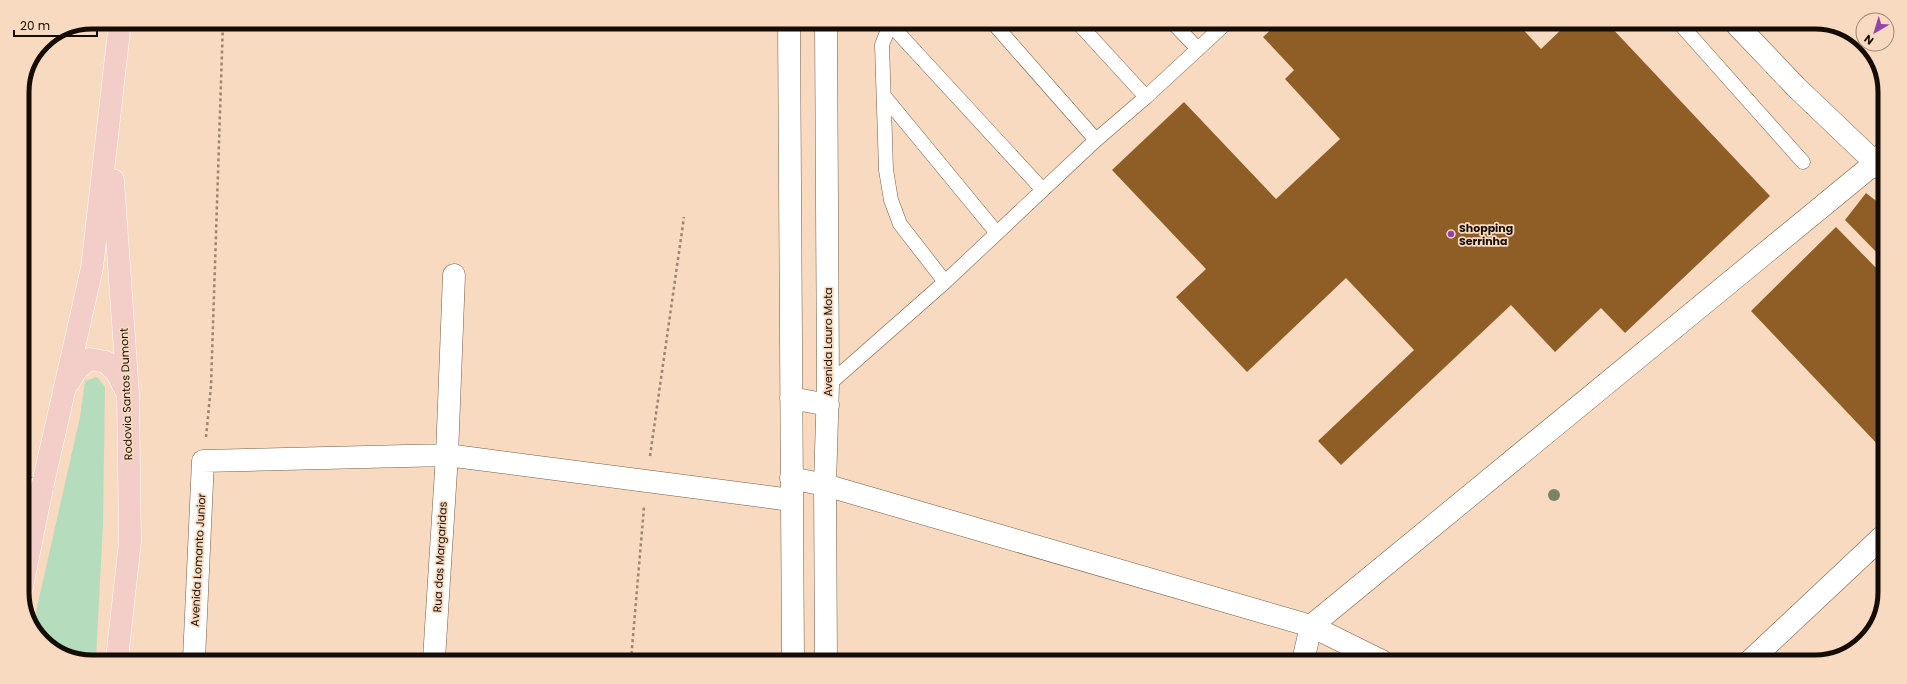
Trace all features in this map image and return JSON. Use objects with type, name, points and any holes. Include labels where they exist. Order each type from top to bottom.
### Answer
[{"type":"highway","name":"Rodovia Santos Dumont","points":[[29,518],[32,489],[67,384],[92,268],[119,29]]},
{"type":"highway","name":"Rodovia Santos Dumont","points":[[109,129],[128,394],[130,542],[117,655]]},
{"type":"highway","points":[[67,384],[76,370],[89,359],[106,362],[117,373],[128,394]]},
{"type":"street","points":[[789,29],[792,655]]},
{"type":"street","name":"Avenida Lauro Mota","points":[[826,29],[828,395],[825,485],[826,655]]},
{"type":"street","points":[[1741,29],[1796,87],[1878,159]]},
{"type":"street","points":[[1304,655],[1311,626],[1878,164]]},
{"type":"street","name":"Rua das Margaridas","points":[[434,655],[446,455],[454,275]]},
{"type":"street","points":[[791,398],[828,395]]},
{"type":"street","points":[[203,461],[446,455],[791,500]]},
{"type":"street","name":"Avenida Lomanto Junior","points":[[194,655],[203,461]]},
{"type":"street","points":[[791,478],[825,485],[1311,626],[1370,655]]},
{"type":"street","points":[[1756,655],[1878,541]]},
{"type":"lane","points":[[888,29],[882,45],[886,170],[891,200],[900,224],[945,282]]},
{"type":"lane","points":[[895,29],[1042,189]]},
{"type":"lane","points":[[998,29],[1096,140]]},
{"type":"lane","points":[[1084,29],[1146,97]]},
{"type":"lane","points":[[1179,29],[1198,49]]},
{"type":"lane","points":[[828,395],[1042,189],[1146,97],[1220,29]]},
{"type":"lane","points":[[1686,29],[1803,162]]},
{"type":"lane","points":[[884,96],[996,232]]},
{"type":"path","points":[[203,461],[211,386],[223,29]]},
{"type":"path","points":[[631,655],[646,481],[684,217]]},
{"type":"green space","points":[[97,377],[105,387],[103,524],[96,655],[71,652],[60,647],[47,637],[37,624],[35,618],[80,417],[85,381]]},
{"type":"building","name":"Shopping Serrinha","points":[[1272,29],[1523,29],[1541,49],[1562,29],[1613,29],[1770,196],[1625,333],[1601,308],[1555,352],[1511,305],[1341,465],[1318,441],[1414,350],[1346,278],[1247,372],[1176,297],[1206,269],[1112,170],[1184,102],[1276,199],[1340,139],[1285,79],[1294,70],[1263,37]]},
{"type":"building","points":[[1866,193],[1878,202],[1878,254],[1845,220]]},
{"type":"building","points":[[1836,227],[1878,270],[1878,445],[1751,311]]},
{"type":"place","name":"Shopping Serrinha","points":[[1451,234]]}]
